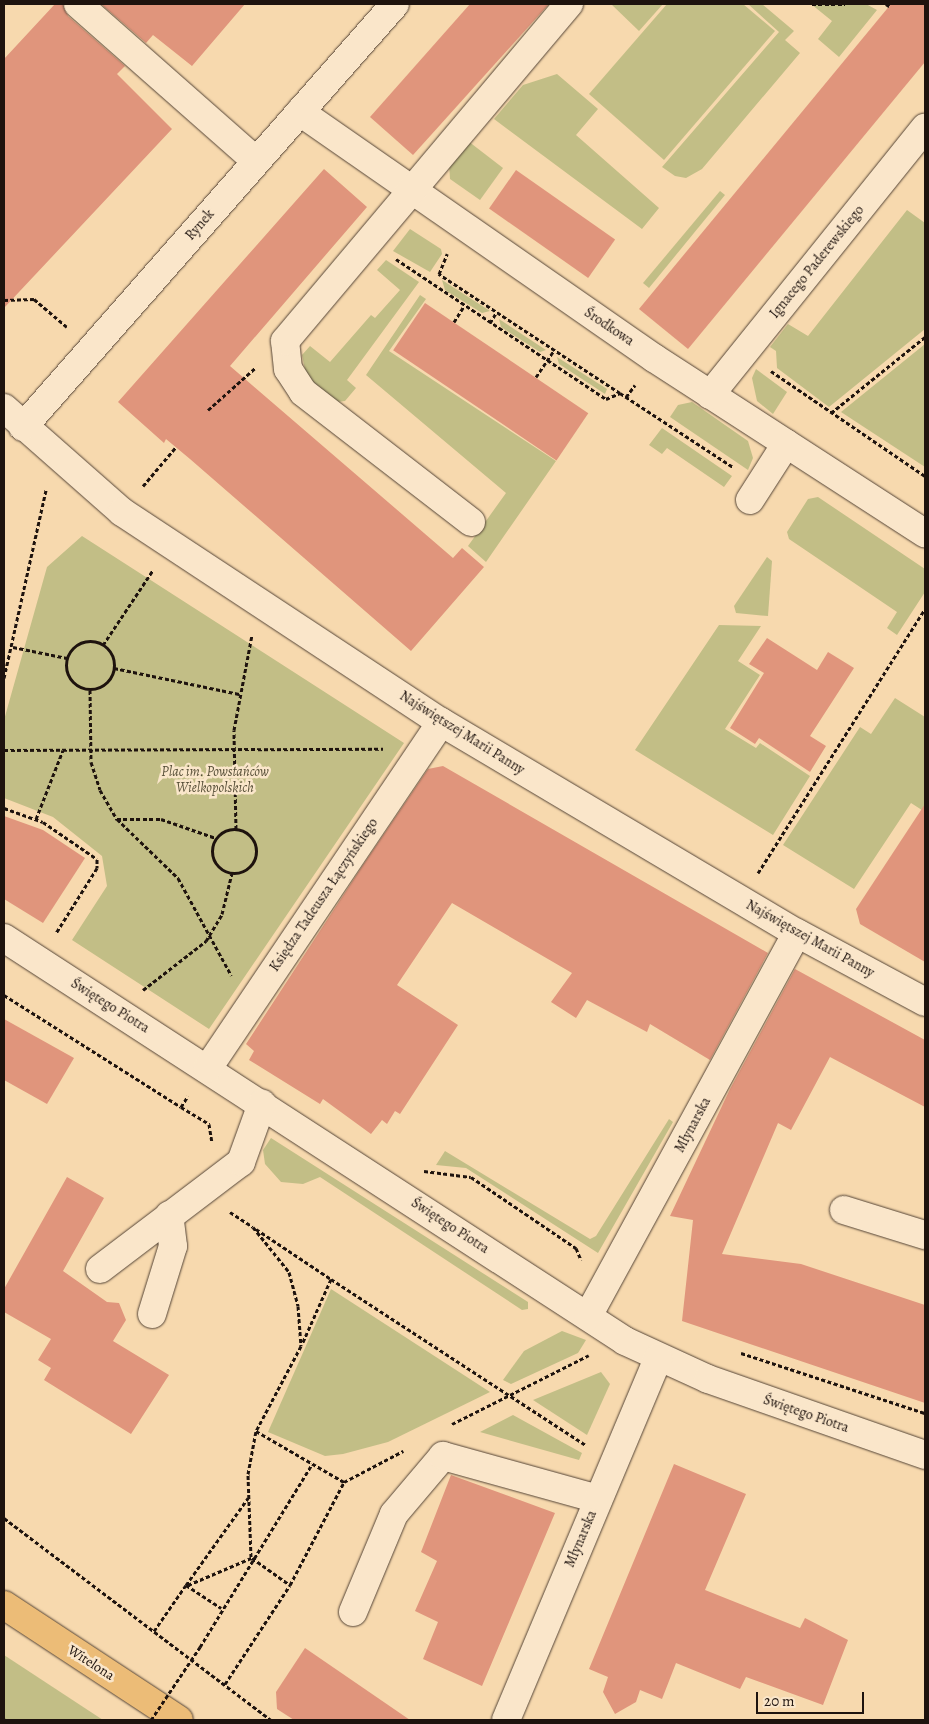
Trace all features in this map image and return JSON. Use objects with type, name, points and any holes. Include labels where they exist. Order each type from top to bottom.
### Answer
[{"type":"main road","name":"Witelona","points":[[4,1605],[179,1720]]},
{"type":"street","points":[[78,4],[256,161]]},
{"type":"street","name":"Rynek","points":[[13,418],[256,161],[395,4]]},
{"type":"street","points":[[470,522],[303,392],[288,369],[285,341],[409,191],[569,4]]},
{"type":"street","name":"Środkowa","points":[[300,112],[409,191],[710,395],[925,533]]},
{"type":"street","name":"Ignacego Paderewskiego","points":[[710,395],[925,128]]},
{"type":"street","name":"Najświętszej Marii Panny","points":[[13,418],[53,455],[122,512],[441,722],[797,933],[925,1002]]},
{"type":"street","points":[[750,500],[786,444]]},
{"type":"street","name":"Księdza Tadeusza Łączyńskiego","points":[[208,1068],[441,722]]},
{"type":"street","name":"Młynarska","points":[[588,1316],[609,1281],[797,933]]},
{"type":"street","name":"Świętego Piotra","points":[[4,938],[208,1068],[588,1316],[658,1358],[925,1455]]},
{"type":"street","points":[[100,1269],[241,1162],[262,1104]]},
{"type":"street","points":[[844,1210],[925,1235]]},
{"type":"street","points":[[152,1314],[173,1246],[169,1215]]},
{"type":"street","name":"Młynarska","points":[[506,1720],[658,1358]]},
{"type":"street","points":[[353,1612],[394,1514],[443,1456],[598,1499]]},
{"type":"path","points":[[812,4],[845,4]]},
{"type":"path","points":[[368,240],[464,306],[606,398],[620,393]]},
{"type":"path","points":[[445,247],[439,274],[626,397]]},
{"type":"path","points":[[4,300],[24,296],[41,304]]},
{"type":"path","points":[[454,322],[464,306]]},
{"type":"path","points":[[490,323],[496,313]]},
{"type":"path","points":[[830,413],[925,337]]},
{"type":"path","points":[[208,410],[285,341]]},
{"type":"path","points":[[536,377],[554,350]]},
{"type":"path","points":[[746,350],[830,413],[925,476]]},
{"type":"path","points":[[122,512],[176,447]]},
{"type":"path","points":[[4,678],[13,647],[53,455]]},
{"type":"path","points":[[103,645],[171,544]]},
{"type":"path","points":[[236,828],[234,750],[240,694],[258,603]]},
{"type":"path","points":[[741,900],[925,609]]},
{"type":"path","points":[[67,658],[82,642],[103,645],[111,653],[114,668],[107,683],[90,690]]},
{"type":"path","points":[[13,647],[67,658]]},
{"type":"path","points":[[67,658],[71,680],[90,690]]},
{"type":"path","points":[[114,668],[240,694]]},
{"type":"path","points":[[90,690],[90,749],[95,778],[117,819],[172,870],[210,934],[233,979]]},
{"type":"path","points":[[4,750],[423,749]]},
{"type":"path","points":[[36,819],[63,750]]},
{"type":"path","points":[[4,808],[36,819],[94,856],[98,863],[52,938]]},
{"type":"path","points":[[117,819],[134,816],[170,820],[216,838],[236,828]]},
{"type":"path","points":[[232,873],[249,868],[257,850],[251,836],[236,828]]},
{"type":"path","points":[[216,838],[213,859],[232,873]]},
{"type":"path","points":[[139,994],[210,934],[222,914],[232,873]]},
{"type":"path","points":[[4,996],[181,1107],[208,1068]]},
{"type":"path","points":[[418,1171],[462,1172],[576,1248],[585,1270],[609,1281]]},
{"type":"path","points":[[227,1203],[228,1210],[253,1227],[592,1449]]},
{"type":"path","points":[[253,1227],[289,1272],[298,1306],[301,1346]]},
{"type":"path","points":[[252,1558],[248,1497],[250,1450],[256,1431],[301,1346],[331,1279]]},
{"type":"path","points":[[736,1352],[925,1413]]},
{"type":"path","points":[[587,1358],[595,1360]]},
{"type":"path","points":[[256,1431],[344,1482]]},
{"type":"path","points":[[151,1720],[200,1647],[221,1608],[312,1464]]},
{"type":"path","points":[[154,1631],[248,1497]]},
{"type":"path","points":[[4,1518],[271,1720]]},
{"type":"path","points":[[252,1558],[284,1580]]},
{"type":"path","points":[[186,1586],[252,1558]]},
{"type":"path","points":[[225,1684],[290,1585]]},
{"type":"path","points":[[186,1586],[221,1608]]},
{"type":"green space","points":[[611,4],[663,4],[639,31]]},
{"type":"green space","points":[[667,4],[743,4],[775,31],[664,160],[589,94]]},
{"type":"green space","points":[[748,4],[762,4],[794,31],[785,40],[800,53],[702,169],[686,178],[675,176],[662,167],[779,32]]},
{"type":"green space","points":[[811,4],[866,4],[877,10],[839,57],[818,39],[832,21]]},
{"type":"green space","points":[[557,74],[598,109],[576,135],[659,208],[642,229],[494,119],[523,85]]},
{"type":"green space","points":[[468,141],[503,168],[480,200],[450,179],[449,164]]},
{"type":"green space","points":[[720,191],[725,195],[649,288],[643,283]]},
{"type":"green space","points":[[907,210],[925,223],[925,329],[829,407],[777,368],[776,351],[770,347],[788,324],[808,336]]},
{"type":"green space","points":[[410,229],[441,249],[442,254],[430,272],[393,251]]},
{"type":"green space","points":[[386,260],[419,282],[347,380],[356,388],[345,401],[336,402],[307,379],[302,355],[310,346],[330,362],[371,315],[375,318],[400,290],[377,270]]},
{"type":"green space","points":[[442,280],[490,311],[482,313],[445,290]]},
{"type":"green space","points":[[420,295],[426,299],[389,351],[556,461],[486,562],[468,546],[506,493],[366,375]]},
{"type":"green space","points":[[499,319],[546,350],[540,352],[501,327]]},
{"type":"green space","points":[[925,344],[925,467],[841,412]]},
{"type":"green space","points":[[557,357],[607,389],[605,394],[559,364]]},
{"type":"green space","points":[[756,369],[787,392],[773,414],[757,401],[752,378]]},
{"type":"green space","points":[[692,402],[748,441],[753,458],[748,470],[670,417],[678,405]]},
{"type":"green space","points":[[662,428],[732,476],[724,487],[667,448],[662,454],[649,445]]},
{"type":"green space","points":[[818,497],[925,569],[925,592],[897,635],[887,628],[897,612],[789,539],[787,532],[808,499]]},
{"type":"green space","name":"Plac im. Powstańców Wielkopolskich","points":[[82,536],[404,743],[209,1029],[72,940],[107,886],[102,856],[53,817],[4,798],[4,720],[47,567]]},
{"type":"green space","points":[[767,557],[772,561],[768,616],[736,613],[734,606]]},
{"type":"green space","points":[[719,625],[761,626],[738,661],[760,675],[725,729],[756,748],[760,743],[810,776],[773,835],[635,750]]},
{"type":"green space","points":[[895,698],[925,717],[925,812],[911,803],[854,889],[783,845],[860,727],[871,734]]},
{"type":"green space","points":[[669,1119],[673,1122],[598,1253],[466,1168],[436,1165],[445,1151],[590,1239],[596,1236]]},
{"type":"green space","points":[[271,1138],[528,1302],[528,1309],[522,1310],[320,1177],[303,1184],[281,1182],[265,1164],[263,1150]]},
{"type":"green space","points":[[331,1289],[490,1392],[388,1442],[343,1454],[325,1456],[268,1432]]},
{"type":"green space","points":[[562,1331],[586,1340],[578,1353],[511,1384],[503,1380],[524,1351]]},
{"type":"green space","points":[[601,1372],[610,1384],[587,1435],[533,1400]]},
{"type":"green space","points":[[513,1415],[582,1453],[579,1460],[480,1432]]},
{"type":"green space","points":[[4,1655],[103,1720],[4,1720]]},
{"type":"building","points":[[55,4],[63,4],[68,16],[125,66],[117,74],[172,129],[4,308],[4,59]]},
{"type":"building","points":[[101,4],[245,4],[192,66],[153,35],[146,43]]},
{"type":"building","points":[[470,4],[549,4],[413,155],[370,117]]},
{"type":"building","points":[[891,4],[925,4],[925,62],[688,349],[639,309]]},
{"type":"building","points":[[324,169],[367,207],[230,366],[453,558],[462,548],[484,567],[411,651],[190,459],[166,439],[164,443],[118,402]]},
{"type":"building","points":[[516,170],[615,239],[588,278],[489,209]]},
{"type":"building","points":[[425,303],[588,413],[556,460],[393,350]]},
{"type":"building","points":[[767,638],[817,670],[828,652],[854,668],[810,736],[826,746],[810,772],[759,738],[755,744],[730,728],[764,673],[749,664]]},
{"type":"building","points":[[443,766],[768,953],[710,1060],[650,1024],[647,1032],[587,1000],[576,1018],[551,1002],[572,973],[452,903],[397,985],[458,1025],[400,1114],[395,1111],[387,1124],[382,1120],[371,1134],[323,1099],[320,1104],[249,1060],[254,1051],[246,1044],[363,865],[428,769]]},
{"type":"building","points":[[925,804],[925,962],[860,924],[856,909]]},
{"type":"building","points":[[4,816],[43,830],[85,858],[43,923],[4,899]]},
{"type":"building","points":[[795,969],[925,1040],[925,1107],[830,1057],[791,1130],[778,1123],[722,1254],[801,1264],[925,1305],[925,1403],[682,1321],[693,1220],[670,1216],[730,1089]]},
{"type":"building","points":[[4,1019],[74,1058],[47,1104],[4,1080]]},
{"type":"building","points":[[67,1177],[104,1198],[63,1271],[107,1302],[119,1303],[126,1320],[113,1341],[169,1375],[131,1434],[44,1380],[51,1368],[38,1360],[51,1339],[4,1312],[4,1289]]},
{"type":"building","points":[[674,1464],[746,1494],[705,1590],[800,1628],[805,1618],[848,1640],[823,1705],[746,1677],[740,1689],[676,1663],[662,1699],[640,1690],[636,1702],[615,1714],[603,1692],[608,1677],[589,1669]]},
{"type":"building","points":[[451,1475],[555,1513],[482,1686],[423,1659],[438,1622],[415,1611],[437,1561],[421,1552]]},
{"type":"building","points":[[305,1648],[410,1720],[294,1720],[277,1709],[276,1692]]}]
